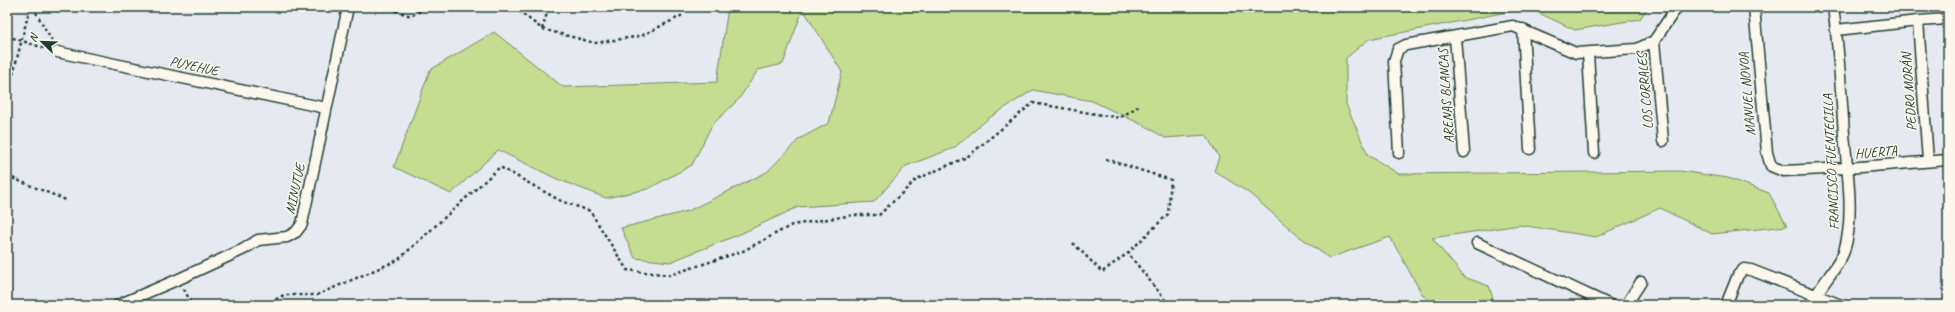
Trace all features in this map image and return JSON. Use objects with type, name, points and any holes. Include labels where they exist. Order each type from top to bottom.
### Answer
[{"type":"street","name":"MINUTUE","points":[[118,305],[244,249],[258,240],[287,237],[296,232],[302,224],[348,7]]},
{"type":"street","points":[[1654,41],[1677,7]]},
{"type":"street","name":"MANUEL NOVOA","points":[[1754,7],[1767,153],[1771,166],[1783,171]]},
{"type":"street","name":"FRANCISCO FUENTECILLA","points":[[1811,305],[1844,253],[1850,231],[1847,168],[1833,7]]},
{"type":"street","points":[[1836,30],[1948,19]]},
{"type":"street","name":"PEDRO MORÁN","points":[[1918,21],[1928,161]]},
{"type":"street","name":"LOS CORRALES","points":[[1399,153],[1394,61],[1398,50],[1406,45],[1513,26],[1576,53],[1588,54],[1637,49],[1654,41],[1663,141]]},
{"type":"street","points":[[1523,29],[1530,149]]},
{"type":"street","name":"ARENAS BLANCAS","points":[[1455,37],[1464,152]]},
{"type":"street","name":"PUYEHUE","points":[[57,52],[326,108]]},
{"type":"street","points":[[1588,54],[1594,153]]},
{"type":"street","name":"HUERTA","points":[[1783,171],[1847,168],[1948,160]]},
{"type":"street","points":[[1477,243],[1590,301],[1610,305]]},
{"type":"street","points":[[1726,305],[1738,275],[1744,269],[1751,270],[1841,305]]},
{"type":"street","points":[[1626,305],[1641,282]]},
{"type":"path","points":[[7,98],[30,7]]},
{"type":"path","points":[[33,7],[57,52]]},
{"type":"path","points":[[384,7],[411,16],[428,7]]},
{"type":"path","points":[[514,7],[542,28],[595,43],[642,36],[681,16],[681,7]]},
{"type":"path","points":[[542,28],[549,7]]},
{"type":"path","points":[[7,36],[57,52]]},
{"type":"path","points":[[265,305],[284,295],[317,295],[398,260],[500,167],[561,201],[590,210],[627,270],[670,275],[743,251],[792,225],[853,215],[879,215],[916,179],[966,157],[1033,103],[1119,118],[1139,106]]},
{"type":"path","points":[[1073,243],[1102,272],[1128,252],[1168,214],[1171,180],[1106,159]]},
{"type":"path","points":[[7,176],[66,200]]},
{"type":"path","points":[[1128,252],[1169,305]]},
{"type":"path","points":[[179,279],[192,305]]},
{"type":"green space","points":[[728,7],[1648,7],[1640,19],[1575,30],[1528,8],[1369,39],[1346,58],[1346,104],[1368,155],[1399,174],[1680,171],[1728,178],[1769,193],[1787,226],[1712,234],[1660,208],[1596,237],[1520,225],[1432,238],[1464,277],[1489,286],[1495,305],[1435,305],[1422,294],[1390,237],[1329,258],[1296,234],[1249,193],[1214,171],[1219,157],[1206,135],[1165,138],[1147,127],[1092,101],[1033,90],[989,118],[954,148],[906,166],[874,202],[798,207],[738,235],[670,262],[635,258],[621,228],[688,211],[767,172],[799,139],[829,123],[842,72],[803,9],[783,64],[758,70],[739,99],[712,125],[692,165],[648,189],[606,198],[557,179],[498,150],[451,194],[394,167],[430,70],[494,32],[563,87],[717,82]]}]
